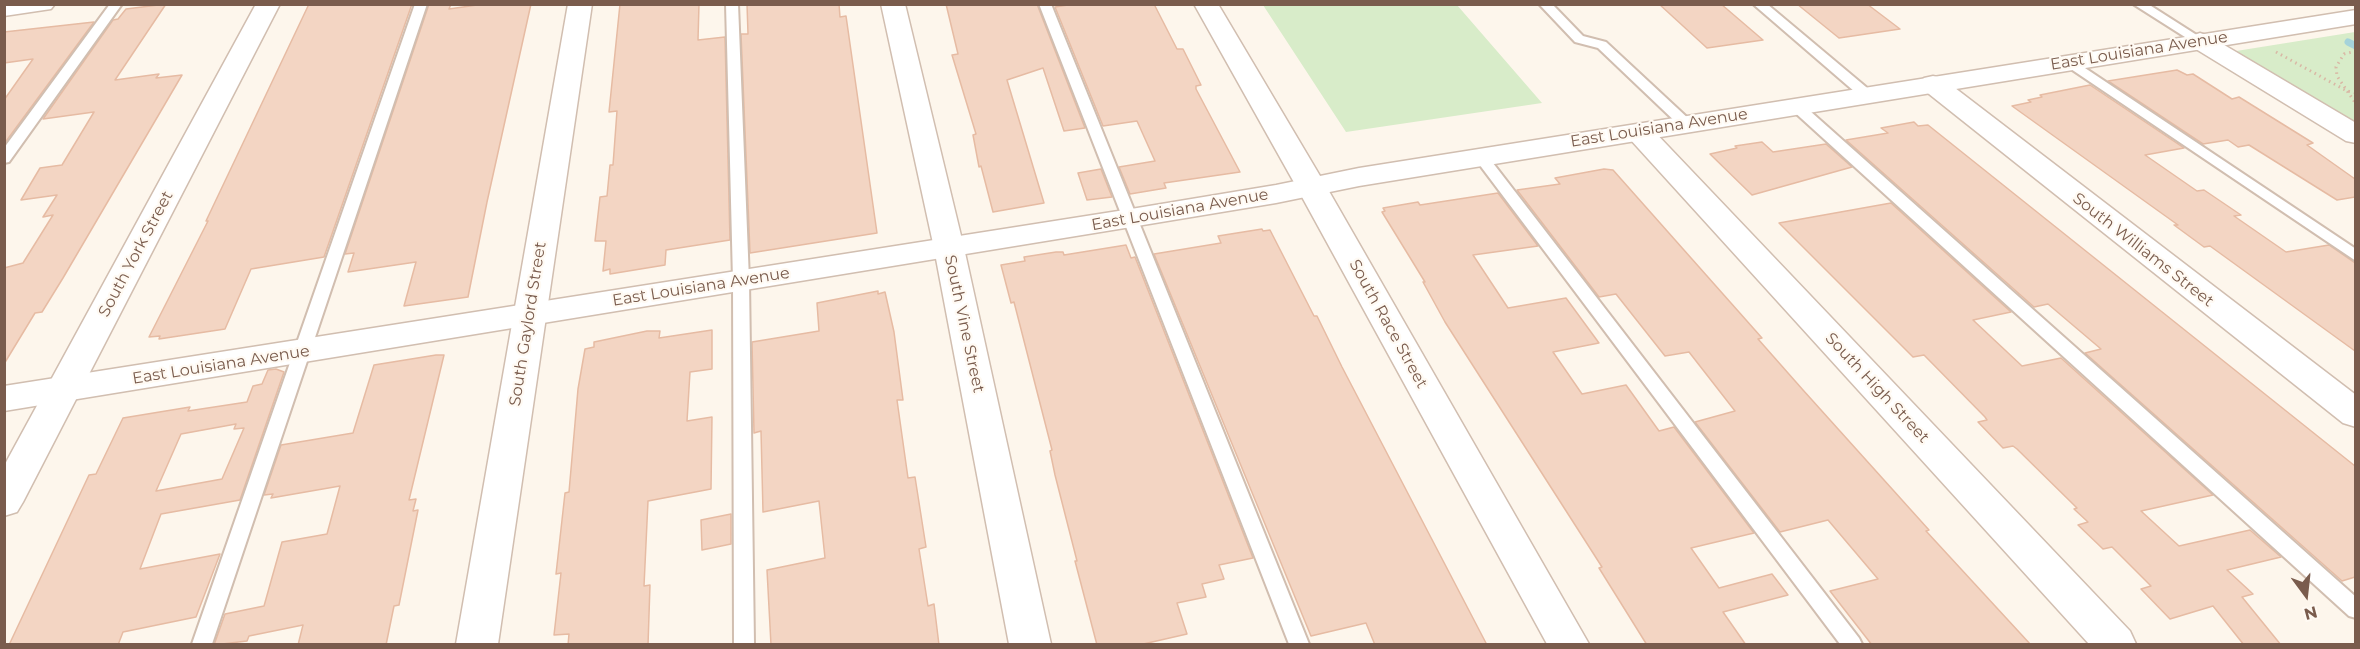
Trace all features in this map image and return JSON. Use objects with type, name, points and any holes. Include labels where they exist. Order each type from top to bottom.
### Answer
[{"type":"street","points":[[4,9],[43,4]]},
{"type":"street","name":"South York Street","points":[[4,502],[268,4]]},
{"type":"street","name":"South Gaylord Street","points":[[477,645],[580,4]]},
{"type":"street","name":"South Vine Street","points":[[893,4],[949,248],[1030,645]]},
{"type":"street","name":"South Race Street","points":[[1206,4],[1311,186],[1568,645]]},
{"type":"street","name":"East Louisiana Avenue","points":[[4,399],[949,248],[1481,157],[2200,40],[2355,17]]},
{"type":"street","points":[[2200,40],[2355,135]]},
{"type":"street","name":"South Williams Street","points":[[1933,84],[2355,414]]},
{"type":"street","name":"South High Street","points":[[1639,132],[2115,645]]},
{"type":"lane","points":[[4,159],[116,4]]},
{"type":"lane","points":[[202,645],[421,4]]},
{"type":"lane","points":[[732,4],[741,280],[744,645]]},
{"type":"lane","points":[[1045,4],[1299,645]]},
{"type":"lane","points":[[1545,4],[1579,39],[1602,45],[1686,124]]},
{"type":"lane","points":[[1759,4],[1867,95]]},
{"type":"lane","points":[[2139,4],[2200,40]]},
{"type":"lane","points":[[2070,62],[2355,256]]},
{"type":"lane","points":[[1796,106],[2355,610]]},
{"type":"lane","points":[[1481,157],[1852,645]]},
{"type":"path","points":[[2270,49],[2347,91],[2355,93]]},
{"type":"path","points":[[2355,51],[2344,54],[2336,67],[2337,76],[2355,104]]},
{"type":"green space","points":[[1263,5],[1457,5],[1542,103],[1346,132]]},
{"type":"green space","points":[[2355,32],[2355,126],[2230,52]]},
{"type":"building","points":[[166,4],[115,80],[159,74],[156,78],[182,75],[63,278],[42,312],[35,313],[4,364],[4,268],[23,263],[53,215],[43,217],[57,195],[21,200],[40,168],[62,165],[94,112],[43,119],[113,20],[118,19],[126,9]]},
{"type":"building","points":[[309,4],[412,4],[324,257],[251,269],[225,329],[159,339],[160,336],[149,337],[208,221],[206,221]]},
{"type":"building","points":[[429,4],[451,4],[449,9],[484,4],[531,4],[468,297],[404,306],[416,262],[348,272],[354,253],[345,254]]},
{"type":"building","points":[[620,4],[699,4],[698,40],[725,37],[730,240],[666,250],[665,265],[610,274],[610,269],[603,271],[606,241],[595,241],[600,197],[607,196],[610,165],[613,165],[617,111],[609,112]]},
{"type":"building","points":[[747,4],[839,4],[840,17],[846,16],[877,233],[750,253],[741,34],[748,34]]},
{"type":"building","points":[[946,4],[1037,4],[1085,128],[1064,131],[1043,68],[1007,80],[1044,203],[993,212],[981,166],[979,167],[973,135],[976,134],[952,55],[958,54]]},
{"type":"building","points":[[1074,4],[1154,4],[1177,49],[1183,49],[1201,85],[1196,86],[1196,89],[1240,172],[1164,183],[1166,188],[1130,194],[1119,167],[1155,161],[1137,121],[1103,126],[1055,7]]},
{"type":"building","points":[[1659,4],[1721,4],[1763,40],[1707,48]]},
{"type":"building","points":[[1797,4],[1867,4],[1900,29],[1839,38]]},
{"type":"building","points":[[94,22],[4,144],[4,100],[33,59],[4,63],[4,32]]},
{"type":"building","points":[[2177,70],[2187,75],[2193,74],[2232,99],[2239,97],[2313,143],[2307,145],[2355,179],[2355,197],[2337,200],[2249,145],[2238,147],[2228,140],[2203,144],[2108,81]]},
{"type":"building","points":[[2090,85],[2184,148],[2145,155],[2197,191],[2204,190],[2241,215],[2234,216],[2286,252],[2329,245],[2355,263],[2355,351],[2210,246],[2204,247],[2174,225],[2178,225],[2012,106],[2031,102],[2028,100],[2042,97],[2040,95]]},
{"type":"building","points":[[1914,122],[1918,126],[1928,125],[2355,466],[2355,577],[2342,581],[2085,353],[2101,349],[2048,304],[2034,307],[1846,140],[1888,133],[1881,128]]},
{"type":"building","points":[[1762,142],[1773,152],[1826,144],[1852,167],[1752,195],[1710,154],[1737,148],[1735,146]]},
{"type":"building","points":[[1101,169],[1112,197],[1087,200],[1078,173]]},
{"type":"building","points":[[1604,169],[1613,170],[1762,338],[1758,339],[1929,530],[1926,531],[2031,645],[1872,645],[1830,591],[1878,579],[1828,520],[1780,532],[1695,422],[1735,411],[1689,352],[1665,356],[1616,294],[1599,297],[1517,190],[1560,184],[1555,178]]},
{"type":"building","points":[[1498,193],[1538,246],[1473,255],[1508,308],[1566,298],[1599,343],[1553,352],[1582,394],[1626,385],[1659,431],[1674,427],[1754,533],[1691,548],[1719,588],[1772,574],[1788,595],[1723,612],[1746,645],[1647,645],[1599,568],[1602,567],[1445,322],[1423,282],[1425,282],[1382,212],[1385,211],[1383,208],[1418,202],[1420,205]]},
{"type":"building","points":[[1891,203],[2011,312],[1973,320],[2022,366],[2061,358],[2213,495],[2141,511],[2179,546],[2250,530],[2281,557],[2227,570],[2253,594],[2242,597],[2281,645],[2244,645],[2213,606],[2170,619],[2141,589],[2151,586],[2112,547],[2103,549],[2078,525],[2088,522],[2074,509],[2077,508],[2017,449],[2013,446],[2003,448],[1978,422],[1987,420],[1985,417],[1924,355],[1913,357],[1779,223]]},
{"type":"building","points":[[1262,229],[1263,231],[1270,230],[1314,316],[1317,316],[1487,645],[1375,645],[1366,623],[1311,636],[1154,254],[1221,243],[1218,236]]},
{"type":"building","points":[[1126,245],[1131,258],[1135,257],[1253,558],[1219,565],[1224,579],[1202,584],[1206,597],[1177,603],[1187,634],[1139,645],[1097,645],[1055,475],[1050,451],[1052,450],[1014,302],[1011,303],[1001,265],[1025,261],[1024,257],[1056,252],[1063,252],[1064,255]]},
{"type":"building","points":[[878,291],[878,294],[885,292],[894,332],[903,400],[897,400],[908,478],[915,477],[926,547],[919,549],[928,606],[934,604],[939,645],[771,645],[767,570],[825,558],[819,501],[763,512],[761,431],[754,433],[752,342],[819,331],[817,303]]},
{"type":"building","points":[[712,330],[712,369],[690,372],[687,421],[712,417],[711,489],[648,501],[644,586],[650,585],[648,645],[568,645],[569,634],[554,635],[561,573],[556,574],[565,493],[569,492],[578,389],[585,349],[594,347],[594,342],[647,331],[660,331],[659,338]]},
{"type":"building","points":[[444,355],[409,500],[416,499],[413,511],[418,510],[399,605],[394,606],[386,645],[298,645],[303,625],[249,636],[247,641],[214,645],[225,614],[264,606],[282,542],[327,534],[340,486],[271,498],[273,494],[264,495],[281,445],[353,433],[374,365]]},
{"type":"building","points":[[276,369],[284,372],[240,500],[161,514],[140,569],[220,554],[196,617],[123,632],[118,645],[9,645],[89,475],[96,474],[123,418],[190,407],[188,411],[247,402],[253,386],[262,384],[268,370]],"holes":[[[236,424],[234,429],[244,428],[222,479],[156,491],[181,434]]]},
{"type":"building","points":[[731,514],[731,544],[702,550],[701,520]]},
{"type":"waterway","points":[[2348,42],[2356,46]]}]
